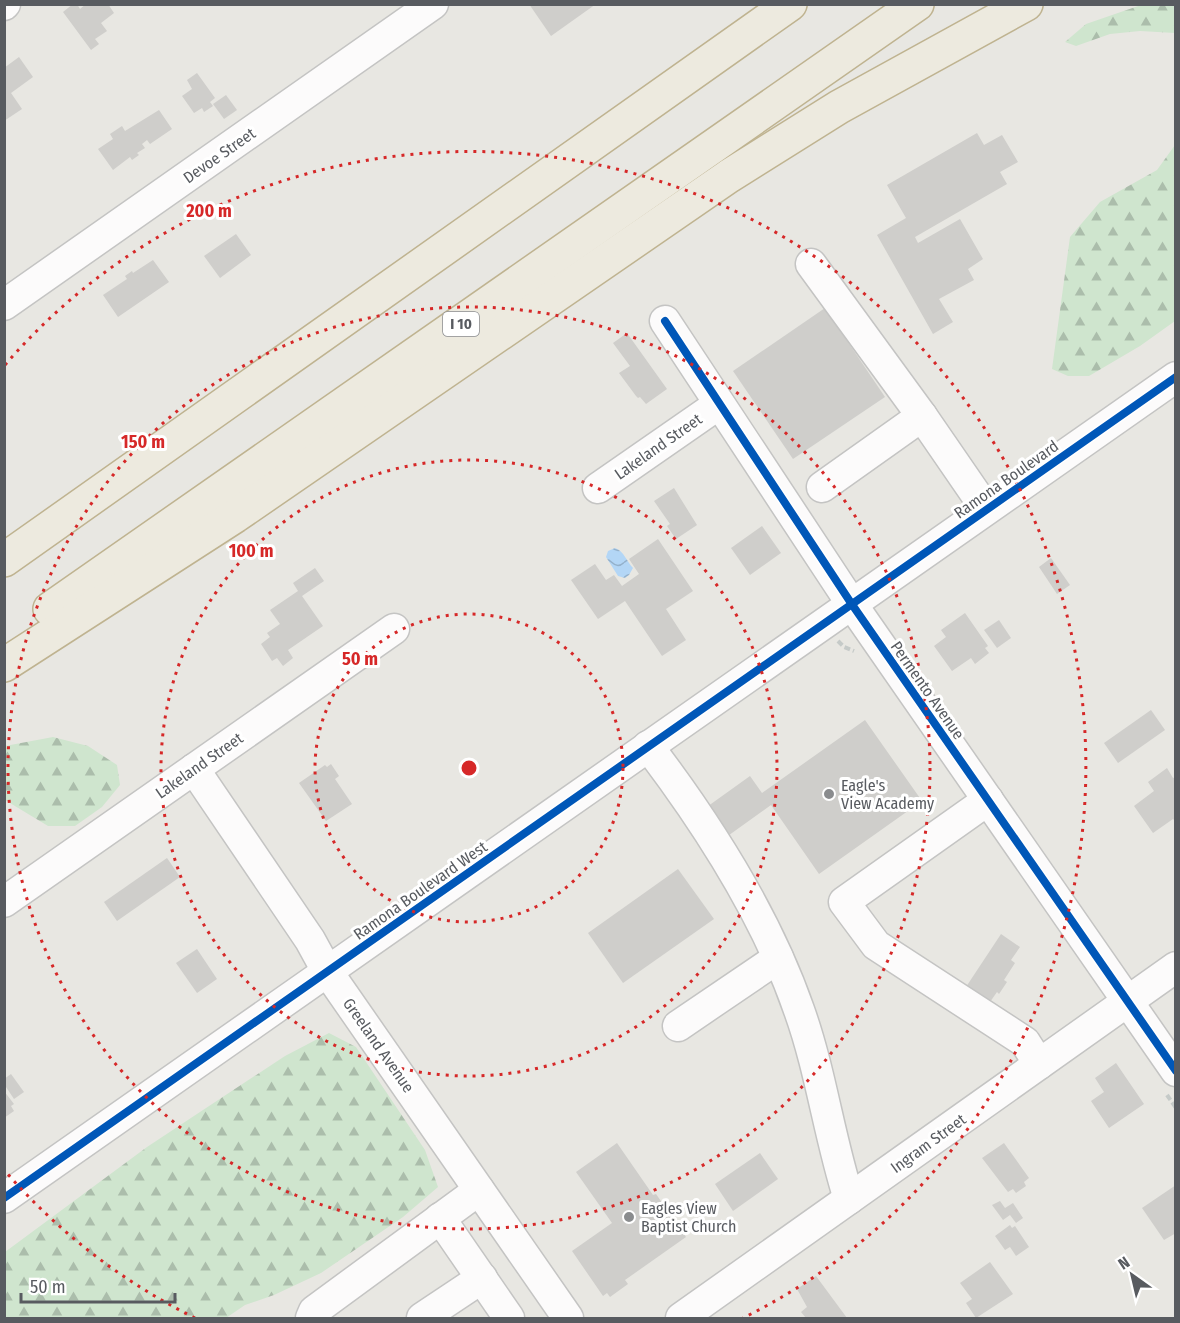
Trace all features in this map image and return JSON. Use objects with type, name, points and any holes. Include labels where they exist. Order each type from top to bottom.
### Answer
[{"type":"highway","points":[[4,560],[790,4]]},
{"type":"highway","name":"I 10","points":[[4,641],[917,4]]},
{"type":"highway","points":[[4,665],[235,516],[729,176],[839,107],[1026,4]]},
{"type":"street","name":"Devoe Street","points":[[4,305],[433,4]]},
{"type":"street","points":[[811,264],[922,416],[986,509]]},
{"type":"street","name":"Permento Avenue","points":[[665,321],[851,603],[1128,1001],[1169,1080]]},
{"type":"street","name":"Ramona Boulevard","points":[[851,603],[986,509],[1171,390]]},
{"type":"street","name":"Lakeland Street","points":[[598,488],[719,404]]},
{"type":"street","points":[[822,487],[922,416]]},
{"type":"street","name":"Ramona Boulevard West","points":[[4,1198],[851,603]]},
{"type":"street","name":"Lakeland Street","points":[[4,902],[394,629]]},
{"type":"street","points":[[648,746],[679,788],[735,875],[778,958],[799,1010],[819,1080],[832,1143],[849,1199]]},
{"type":"street","name":"Greeland Avenue","points":[[194,769],[310,940],[327,971],[568,1318]]},
{"type":"street","points":[[988,800],[844,902],[876,945],[1025,1042],[1039,1064]]},
{"type":"street","points":[[678,1026],[778,958]]},
{"type":"street","name":"Ingram Street","points":[[681,1318],[1176,967]]},
{"type":"street","points":[[832,1143],[882,1176]]},
{"type":"street","points":[[311,1318],[314,1311],[479,1190]]},
{"type":"street","points":[[440,1218],[509,1318]]},
{"type":"street","points":[[422,1318],[482,1278]]},
{"type":"path","points":[[834,636],[844,647],[858,651]]},
{"type":"path","points":[[1169,1080],[1176,1108]]},
{"type":"green space","points":[[1144,4],[1175,5],[1175,33],[1140,31],[1110,34],[1076,46],[1065,42],[1086,24]]},
{"type":"green space","points":[[1175,145],[1175,321],[1140,346],[1089,376],[1068,376],[1052,369],[1070,237],[1100,202],[1157,170]]},
{"type":"green space","points":[[53,737],[88,746],[117,765],[120,785],[102,807],[75,826],[48,826],[5,800],[5,746]]},
{"type":"green space","points":[[329,1033],[356,1047],[425,1150],[438,1187],[403,1217],[321,1273],[274,1295],[245,1305],[226,1318],[5,1318],[5,1252],[147,1147],[285,1056]]},
{"type":"water","points":[[615,548],[623,554],[633,568],[625,578],[618,576],[606,557],[608,551]]},
{"type":"building","points":[[73,4],[77,4],[80,9],[86,4],[108,4],[114,13],[101,23],[107,31],[95,39],[99,44],[91,50],[63,12]]},
{"type":"building","points":[[529,4],[596,4],[551,36]]},
{"type":"building","points":[[19,57],[33,77],[11,93],[22,109],[4,121],[4,68]]},
{"type":"building","points":[[197,73],[215,98],[210,102],[213,106],[204,112],[202,108],[194,113],[182,96],[192,89],[187,80]]},
{"type":"building","points":[[226,95],[237,110],[224,119],[213,104]]},
{"type":"building","points":[[159,110],[172,129],[150,144],[147,140],[142,144],[145,148],[137,153],[139,155],[132,160],[130,157],[113,170],[98,149],[113,139],[110,134],[122,126],[125,131]]},
{"type":"building","points":[[977,133],[984,145],[1002,135],[1018,162],[1000,172],[1007,184],[915,237],[918,243],[960,219],[983,259],[968,269],[974,280],[939,299],[953,322],[933,334],[877,235],[906,218],[887,185]]},
{"type":"building","points":[[236,234],[251,255],[220,278],[204,256]]},
{"type":"building","points":[[153,260],[169,282],[118,317],[103,295],[127,279],[125,276],[132,271],[133,273]]},
{"type":"building","points":[[825,308],[885,397],[793,459],[733,371]]},
{"type":"building","points":[[627,333],[667,389],[646,404],[636,396],[619,373],[630,366],[613,343]]},
{"type":"building","points":[[674,488],[697,525],[676,539],[667,526],[670,524],[654,501]]},
{"type":"building","points":[[762,526],[781,553],[750,575],[731,548]]},
{"type":"building","points":[[658,539],[693,591],[666,609],[686,640],[662,656],[625,601],[598,619],[571,580],[595,564],[606,580],[614,575],[622,586],[639,574],[629,559]]},
{"type":"building","points":[[1051,558],[1070,585],[1057,594],[1039,567]]},
{"type":"building","points":[[315,568],[324,581],[302,596],[323,626],[288,650],[293,658],[283,666],[277,658],[272,661],[261,644],[270,637],[267,633],[280,624],[270,610],[298,591],[293,583]]},
{"type":"building","points":[[965,613],[988,646],[985,648],[989,653],[975,664],[971,658],[952,671],[934,646],[946,637],[941,630]]},
{"type":"building","points":[[999,620],[1011,638],[997,648],[984,630]]},
{"type":"building","points":[[1151,710],[1165,730],[1118,763],[1104,743]]},
{"type":"building","name":"Eagle's View Academy","points":[[865,720],[922,801],[819,874],[771,805],[725,838],[704,809],[750,776],[762,793]]},
{"type":"building","points":[[331,764],[339,776],[335,779],[352,804],[326,821],[299,783],[325,765],[327,767]]},
{"type":"building","points":[[1167,768],[1173,778],[1176,777],[1176,822],[1173,819],[1153,833],[1134,806],[1154,791],[1148,782]]},
{"type":"building","points":[[167,858],[180,877],[117,921],[104,902]]},
{"type":"building","points":[[678,869],[714,919],[623,983],[588,933]]},
{"type":"building","points":[[1001,934],[1020,947],[1011,960],[1015,963],[1004,980],[1007,982],[990,1002],[964,990]]},
{"type":"building","points":[[197,949],[217,979],[197,993],[176,963]]},
{"type":"building","points":[[1116,1063],[1144,1104],[1109,1128],[1091,1101],[1104,1092],[1095,1078]]},
{"type":"building","points":[[11,1074],[24,1092],[14,1099],[4,1084],[4,1079]]},
{"type":"building","points":[[4,1091],[14,1104],[11,1106],[14,1111],[4,1118]]},
{"type":"building","points":[[617,1143],[686,1237],[625,1280],[628,1284],[610,1297],[607,1293],[603,1296],[572,1251],[612,1223],[576,1172]]},
{"type":"building","points":[[1004,1143],[1029,1178],[1024,1182],[1026,1186],[1016,1193],[1013,1189],[1008,1192],[982,1158]]},
{"type":"building","points":[[760,1153],[778,1179],[733,1211],[715,1184]]},
{"type":"building","points":[[1176,1185],[1176,1233],[1164,1240],[1142,1208]]},
{"type":"building","points":[[1000,1201],[1005,1208],[1013,1203],[1023,1218],[1016,1223],[1010,1215],[1003,1220],[992,1205]]},
{"type":"building","points":[[1010,1225],[1012,1228],[1015,1226],[1029,1247],[1016,1256],[1010,1247],[1005,1250],[995,1236]]},
{"type":"building","points":[[990,1262],[1013,1294],[976,1318],[966,1303],[972,1299],[960,1283]]},
{"type":"building","points":[[816,1276],[847,1318],[806,1318],[801,1312],[807,1307],[797,1289]]},
{"type":"cycle path","points":[[665,321],[851,603],[1176,1071]]},
{"type":"cycle path","points":[[4,1198],[1176,377]]},
{"type":"place","name":"Eagle's View Academy","points":[[829,794]]},
{"type":"place","name":"Eagles View Baptist Church","points":[[629,1217]]}]
